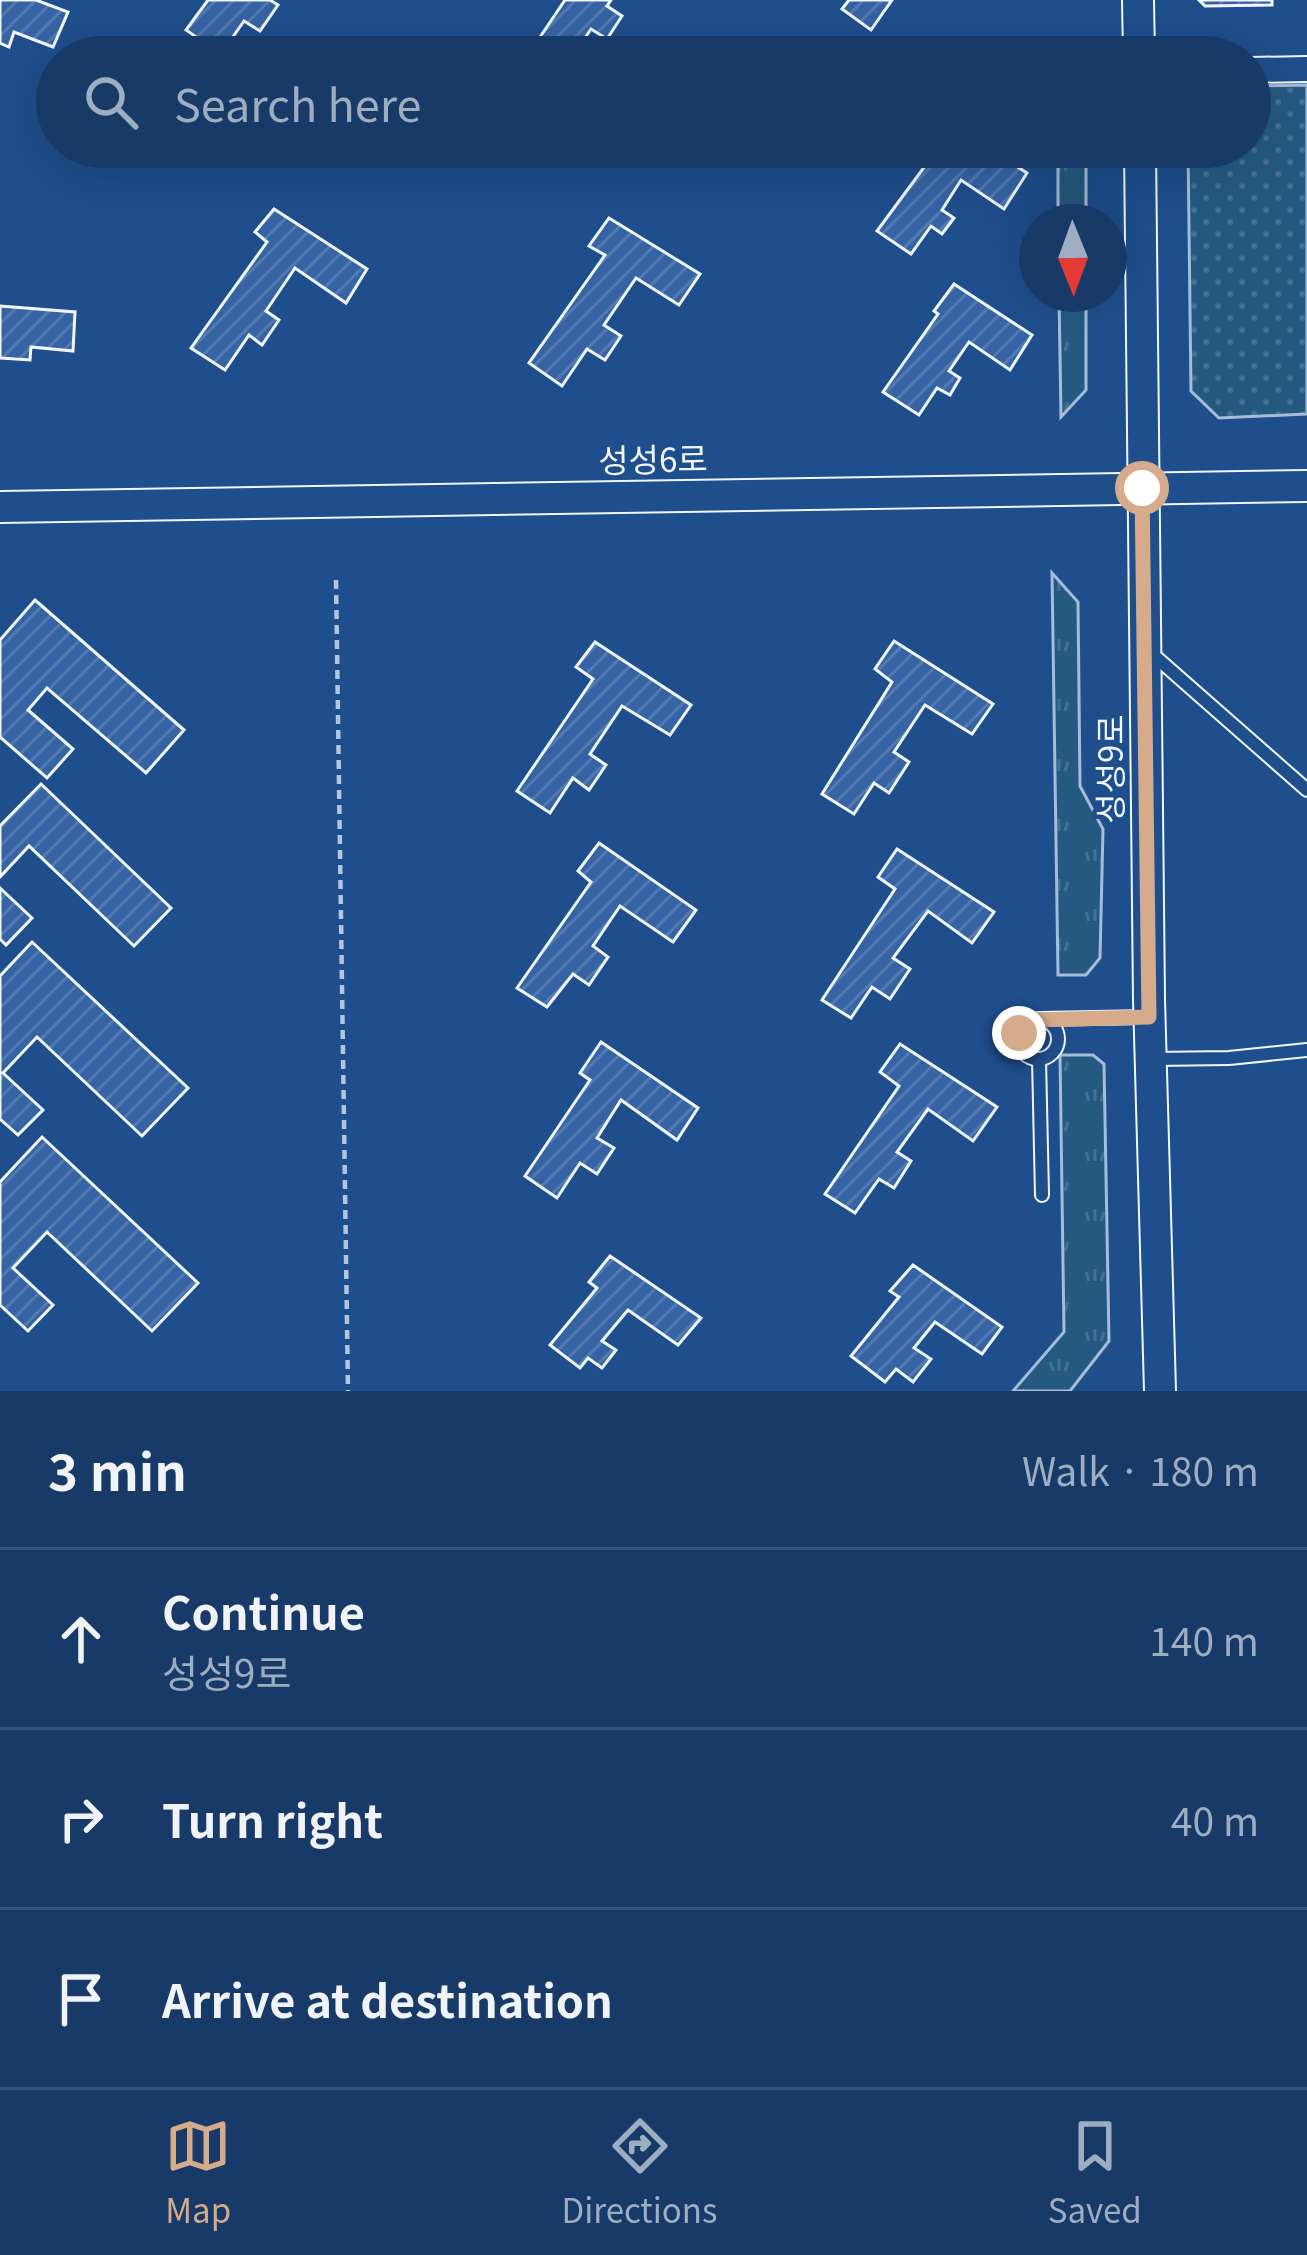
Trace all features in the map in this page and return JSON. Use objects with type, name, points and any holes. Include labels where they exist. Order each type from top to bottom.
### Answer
[{"type":"street","points":[[1138,0],[1139,36]]},
{"type":"street","points":[[1271,70],[1307,69]]},
{"type":"street","name":"성성9로","points":[[1140,168],[1149,1017],[1160,1391]]},
{"type":"street","name":"성성6로","points":[[0,507],[1307,486]]},
{"type":"lane","points":[[1147,649],[1307,790]]},
{"type":"lane","points":[[1040,1019],[1052,1025],[1058,1037],[1051,1054],[1039,1059],[1022,1052],[1018,1040],[1022,1027],[1040,1019],[1149,1017]]},
{"type":"lane","points":[[1150,1059],[1307,1050]]},
{"type":"lane","points":[[1039,1059],[1042,1195]]},
{"type":"path","points":[[336,580],[348,1391]]},
{"type":"green space","points":[[1307,85],[1307,414],[1219,418],[1191,391],[1188,168],[1271,168],[1271,86]]},
{"type":"green space","points":[[1058,168],[1086,168],[1086,204],[1058,204]]},
{"type":"green space","points":[[1059,312],[1086,312],[1086,390],[1061,417]]},
{"type":"green space","points":[[1052,573],[1078,602],[1080,786],[1103,829],[1100,958],[1086,975],[1058,975]]},
{"type":"green space","points":[[1060,1055],[1093,1055],[1104,1064],[1109,1341],[1070,1391],[1013,1391],[1064,1332]]},
{"type":"building","points":[[0,0],[36,0],[68,12],[58,36],[36,36],[36,40],[14,32],[9,47],[0,43]]},
{"type":"building","points":[[208,0],[270,0],[278,5],[260,31],[244,21],[234,36],[195,36],[186,30]]},
{"type":"building","points":[[565,0],[611,0],[607,6],[622,16],[609,36],[591,29],[586,36],[541,36]]},
{"type":"building","points":[[849,0],[892,0],[871,30],[842,9]]},
{"type":"building","points":[[1199,0],[1272,0],[1272,5],[1205,6]]},
{"type":"building","points":[[924,168],[1019,168],[1027,173],[1004,209],[961,180],[942,210],[954,218],[942,234],[931,226],[911,254],[877,231]]},
{"type":"building","points":[[274,209],[367,269],[346,303],[295,268],[266,311],[279,320],[262,345],[249,335],[225,370],[191,348],[267,242],[255,232]]},
{"type":"building","points":[[609,218],[700,274],[679,305],[636,278],[604,325],[621,336],[605,360],[587,349],[562,386],[529,363],[605,255],[589,246]]},
{"type":"building","points":[[954,284],[1032,335],[1010,370],[969,342],[949,371],[960,378],[950,395],[937,388],[919,415],[883,392]]},
{"type":"building","points":[[0,306],[75,312],[73,351],[31,347],[30,360],[0,358]]},
{"type":"building","points":[[35,600],[184,730],[146,773],[47,688],[28,710],[73,749],[47,778],[0,737],[0,640]]},
{"type":"building","points":[[894,641],[993,704],[972,734],[925,705],[894,752],[909,762],[889,793],[874,783],[854,814],[822,794],[892,682],[875,669]]},
{"type":"building","points":[[595,642],[691,705],[670,735],[622,706],[590,754],[606,765],[589,790],[573,778],[550,813],[517,791],[593,679],[576,667]]},
{"type":"building","points":[[41,784],[171,908],[134,946],[29,846],[0,877],[0,826]]},
{"type":"building","points":[[599,843],[696,910],[673,942],[620,906],[593,946],[608,957],[589,985],[573,974],[547,1007],[517,988],[591,882],[578,871]]},
{"type":"building","points":[[897,849],[994,912],[972,943],[928,911],[893,958],[910,969],[890,999],[872,987],[851,1018],[822,1000],[895,889],[878,877]]},
{"type":"building","points":[[0,888],[32,918],[6,945],[0,939]]},
{"type":"building","points":[[32,942],[188,1088],[142,1136],[37,1037],[3,1073],[43,1110],[18,1135],[0,1119],[0,976]]},
{"type":"building","points":[[601,1042],[698,1108],[677,1140],[621,1100],[597,1138],[614,1148],[597,1174],[580,1163],[557,1198],[525,1176],[590,1080],[580,1073]]},
{"type":"building","points":[[900,1044],[997,1107],[973,1141],[928,1109],[897,1152],[911,1161],[894,1188],[879,1179],[855,1213],[825,1194],[899,1086],[880,1072]]},
{"type":"building","points":[[42,1137],[198,1283],[152,1331],[47,1232],[13,1268],[53,1305],[28,1331],[0,1305],[0,1182]]},
{"type":"building","points":[[610,1256],[701,1318],[678,1345],[628,1310],[602,1341],[616,1350],[602,1368],[588,1358],[580,1368],[550,1345],[597,1288],[589,1282]]},
{"type":"building","points":[[913,1265],[1002,1327],[982,1354],[935,1322],[914,1348],[931,1359],[913,1382],[896,1369],[885,1382],[851,1356],[899,1297],[890,1291]]},
{"type":"route","points":[[1019,1033],[1033,1020],[1149,1017],[1142,488]]}]
